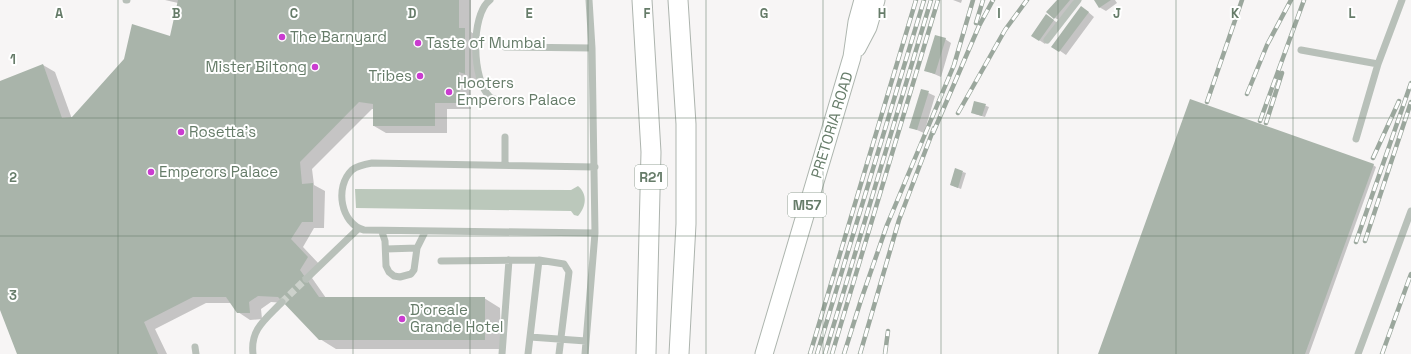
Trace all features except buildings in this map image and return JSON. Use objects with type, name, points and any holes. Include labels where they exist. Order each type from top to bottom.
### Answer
[{"type":"highway","name":"R21","points":[[642,0],[651,152],[646,354]]},
{"type":"highway","name":"R21","points":[[678,0],[686,124],[686,224],[678,354]]},
{"type":"main road","name":"PRETORIA ROAD","points":[[764,354],[852,57],[856,22],[863,0]]},
{"type":"main road","name":"PRETORIA ROAD","points":[[852,57],[868,27],[876,0]]},
{"type":"lane","points":[[490,0],[479,18],[477,70],[481,83],[489,96],[493,99],[505,100]]},
{"type":"lane","points":[[585,354],[595,233],[592,48],[589,0]]},
{"type":"lane","points":[[1047,40],[1078,0]]},
{"type":"lane","points":[[1356,139],[1378,64],[1402,0]]},
{"type":"lane","points":[[504,47],[592,48]]},
{"type":"lane","points":[[1301,50],[1378,64]]},
{"type":"lane","points":[[505,137],[505,165]]},
{"type":"lane","points":[[595,167],[372,163],[355,168],[347,177],[342,198],[345,216],[358,229],[382,232],[595,233]]},
{"type":"lane","points":[[1358,354],[1411,211]]},
{"type":"lane","points":[[306,279],[358,229]]},
{"type":"lane","points":[[382,232],[386,249],[386,266],[389,272],[394,276],[411,274],[414,270],[417,248],[425,232]]},
{"type":"lane","points":[[386,249],[417,248]]},
{"type":"lane","points":[[502,354],[509,260]]},
{"type":"lane","points":[[528,354],[539,260]]},
{"type":"lane","points":[[441,261],[539,260],[564,264],[569,272],[559,354]]},
{"type":"lane","points":[[252,354],[252,340],[255,332],[282,302]]},
{"type":"lane","points":[[530,337],[586,341]]},
{"type":"shaded area","points":[[578,186],[585,197],[585,201],[583,209],[578,216],[574,215],[571,211],[356,208],[355,189],[571,190]]},
{"type":"tunnel","points":[[282,302],[306,279]]},
{"type":"railway","points":[[810,354],[916,0]]},
{"type":"railway","points":[[817,354],[924,0]]},
{"type":"railway","points":[[825,354],[931,0]]},
{"type":"railway","points":[[832,354],[938,0]]},
{"type":"railway","points":[[844,354],[887,225],[954,65],[973,0]]},
{"type":"railway","points":[[976,23],[983,0]]},
{"type":"railway","points":[[933,133],[979,26],[993,0]]},
{"type":"railway","points":[[958,113],[1005,30],[1027,0]]},
{"type":"railway","points":[[1207,102],[1242,0]]},
{"type":"railway","points":[[1247,94],[1267,45],[1291,0]]},
{"type":"railway","points":[[1260,121],[1304,0]]},
{"type":"railway","points":[[1266,123],[1282,73]]},
{"type":"railway","points":[[1356,242],[1411,83]]},
{"type":"railway","points":[[1373,158],[1399,101]]},
{"type":"railway","points":[[1365,241],[1411,102]]},
{"type":"railway","points":[[860,354],[899,220],[934,128]]},
{"type":"railway","points":[[1382,354],[1411,274]]},
{"type":"railway","points":[[885,354],[888,331]]},
{"type":"place","name":"The Barnyard","points":[[282,37]]},
{"type":"place","name":"Taste of Mumbai","points":[[418,43]]},
{"type":"place","name":"Mister Biltong","points":[[315,67]]},
{"type":"place","name":"Tribes","points":[[420,76]]},
{"type":"place","name":"Hooters Emperors Palace","points":[[449,92]]},
{"type":"place","name":"Rosetta's","points":[[181,132]]},
{"type":"place","name":"Emperors Palace","points":[[151,172]]},
{"type":"place","name":"D'oreale Grande Hotel","points":[[402,319]]}]
